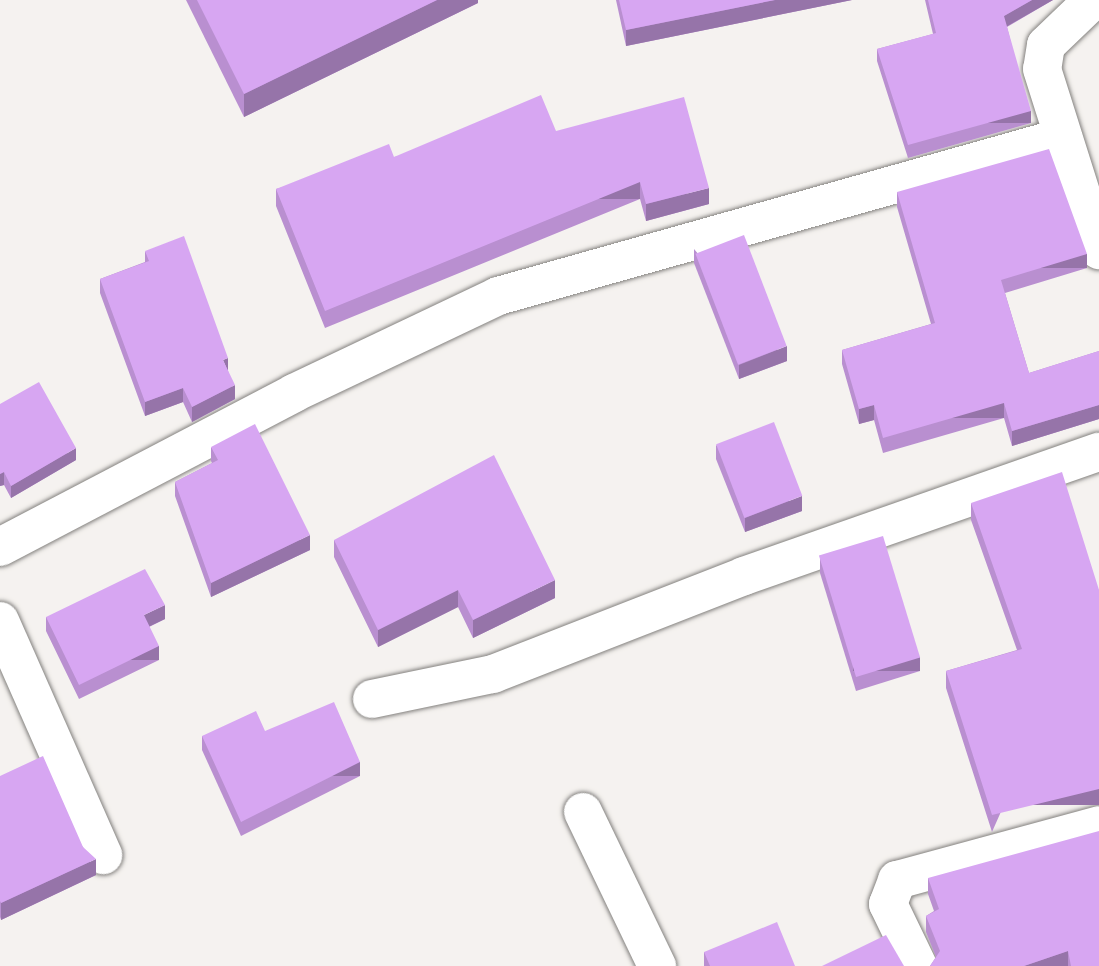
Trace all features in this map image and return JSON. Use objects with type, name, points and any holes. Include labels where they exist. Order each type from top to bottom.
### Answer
[{"type":"street","points":[[1093,0],[1046,45],[1046,91],[1099,250]]},
{"type":"street","points":[[0,547],[293,393],[498,296],[1063,137]]},
{"type":"street","points":[[372,699],[493,674],[744,576],[1099,452]]},
{"type":"street","points":[[0,621],[103,855]]},
{"type":"street","points":[[583,812],[657,966]]},
{"type":"street","points":[[918,966],[888,904],[897,880],[1099,825]]},
{"type":"building","points":[[197,0],[437,0],[244,94]]},
{"type":"building","points":[[619,0],[775,0],[626,30]]},
{"type":"building","points":[[928,0],[1032,0],[1004,16],[1031,111],[908,145],[877,49],[936,33]]},
{"type":"building","points":[[541,95],[556,131],[684,97],[709,188],[646,204],[640,182],[325,311],[276,189],[389,144],[394,157]]},
{"type":"building","points":[[1049,149],[1087,254],[1001,280],[1029,373],[1099,351],[1099,405],[1012,431],[1004,403],[883,438],[874,405],[859,409],[842,350],[935,323],[897,192]]},
{"type":"building","points":[[744,235],[787,346],[738,365],[695,254]]},
{"type":"building","points":[[184,236],[228,358],[223,360],[235,385],[192,407],[183,388],[145,402],[100,279],[149,261],[145,251]]},
{"type":"building","points":[[39,382],[76,448],[11,486],[4,472],[0,474],[0,404]]},
{"type":"building","points":[[774,422],[802,496],[744,518],[716,444]]},
{"type":"building","points":[[255,424],[310,535],[211,583],[175,482],[218,460],[211,447]]},
{"type":"building","points":[[494,455],[555,580],[473,620],[458,590],[378,630],[334,540]]},
{"type":"building","points":[[1062,472],[1099,590],[1099,789],[992,815],[946,671],[1022,649],[971,503]]},
{"type":"building","points":[[883,536],[920,657],[856,677],[819,556]]},
{"type":"building","points":[[145,569],[165,605],[144,615],[159,646],[79,685],[46,617]]},
{"type":"building","points":[[334,702],[360,762],[241,822],[202,736],[256,711],[265,731]]},
{"type":"building","points":[[43,756],[83,847],[96,859],[1,903],[0,776]]},
{"type":"building","points":[[1099,831],[1099,966],[1071,966],[1068,951],[1024,966],[930,966],[940,951],[926,916],[939,909],[928,878]]},
{"type":"building","points":[[777,922],[795,966],[710,966],[704,952]]},
{"type":"building","points":[[886,935],[904,966],[822,966]]}]
